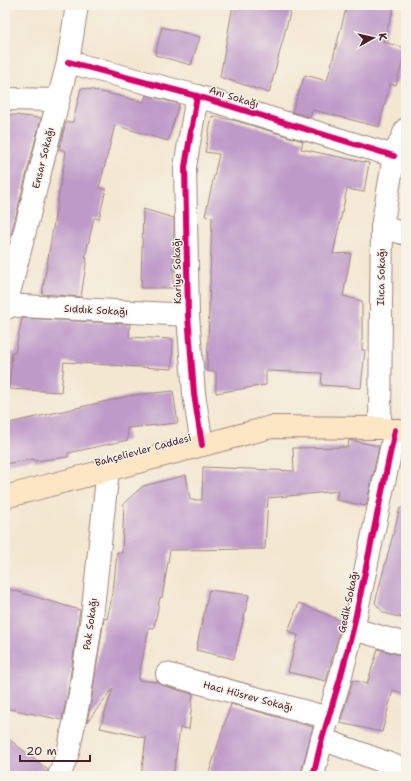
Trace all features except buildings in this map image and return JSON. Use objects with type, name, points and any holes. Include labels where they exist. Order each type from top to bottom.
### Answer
[{"type":"main road","name":"Bahçelievler Caddesi","points":[[5,497],[271,427],[394,430]]},
{"type":"street","name":"Ensar Sokağı","points":[[5,306],[68,62],[77,5]]},
{"type":"street","name":"Anı Sokağı","points":[[68,62],[197,96],[394,156]]},
{"type":"street","name":"Kariye Sokağı","points":[[197,96],[185,167],[188,315],[194,394],[202,445]]},
{"type":"street","points":[[5,99],[58,100]]},
{"type":"street","name":"Ilıca Sokağı","points":[[394,430],[381,373],[380,305],[382,227],[394,156],[406,129]]},
{"type":"street","points":[[382,227],[406,234]]},
{"type":"street","name":"Sıddık Sokağı","points":[[5,306],[188,315]]},
{"type":"street","name":"Gedik Sokağı","points":[[313,776],[353,629],[394,430]]},
{"type":"street","name":"Pak Sokağı","points":[[59,776],[68,753],[80,694],[92,617],[108,469]]},
{"type":"street","points":[[353,629],[406,644]]},
{"type":"street","name":"Hacı Hüsrev Sokağı","points":[[167,674],[329,718]]},
{"type":"street","points":[[322,739],[406,770]]},
{"type":"cycle path","points":[[68,62],[197,96],[394,156]]},
{"type":"cycle path","points":[[197,96],[185,167],[188,315],[194,394],[202,445]]},
{"type":"cycle path","points":[[313,776],[353,629],[395,430]]}]
